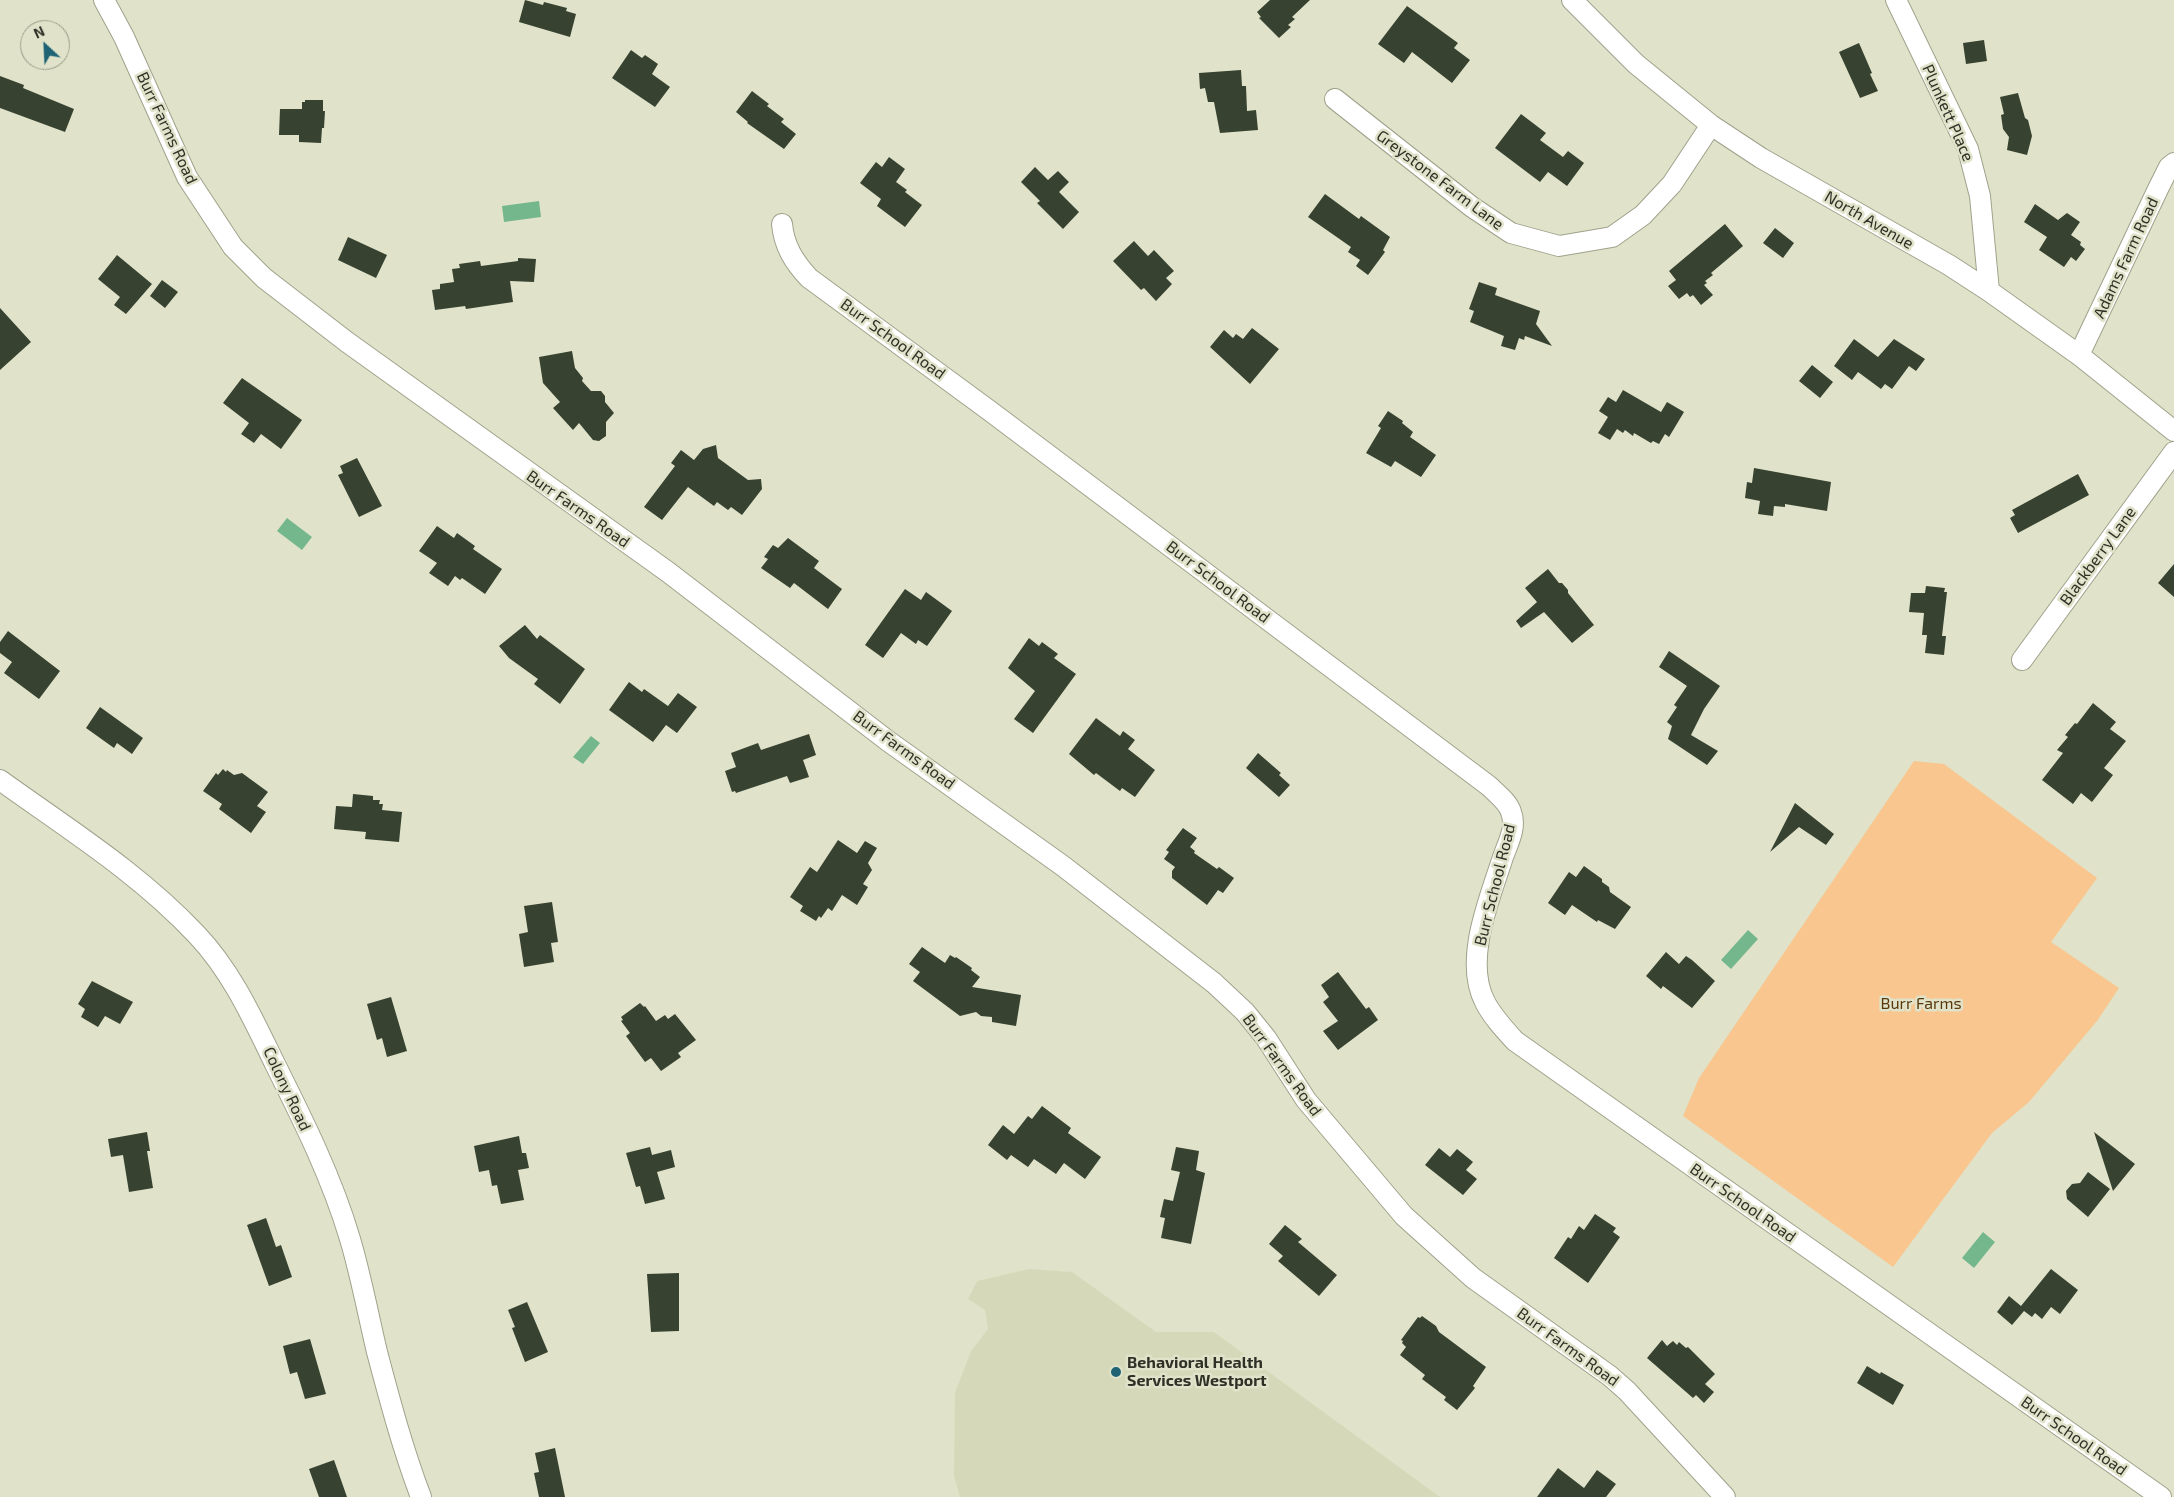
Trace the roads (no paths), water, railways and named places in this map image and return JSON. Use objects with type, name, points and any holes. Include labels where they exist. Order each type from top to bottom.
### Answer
[{"type":"street","name":"Burr Farms Road","points":[[104,0],[132,53],[187,177],[234,247],[264,278],[355,348],[668,572],[888,741],[1063,866],[1214,983],[1245,1012],[1266,1038],[1306,1100],[1404,1216],[1473,1278],[1610,1376],[1628,1391],[1725,1497]]},
{"type":"street","name":"North Avenue","points":[[1572,0],[1636,64],[1711,125],[1761,158],[1949,265],[1989,291],[2080,355],[2174,431]]},
{"type":"street","name":"Plunkett Place","points":[[1896,0],[1968,150],[1980,196],[1989,291]]},
{"type":"street","name":"Greystone Farm Lane","points":[[1335,99],[1472,206],[1511,233],[1559,246],[1612,237],[1643,215],[1672,184],[1711,125]]},
{"type":"street","name":"Adams Farm Road","points":[[2080,355],[2158,189],[2169,167],[2174,163]]},
{"type":"street","name":"Burr School Road","points":[[782,224],[786,245],[792,257],[809,278],[1259,612],[1489,786],[1508,806],[1512,814],[1513,828],[1486,909],[1478,945],[1477,973],[1485,1002],[1499,1024],[1515,1041],[2161,1497]]},
{"type":"street","name":"Blackberry Lane","points":[[2022,660],[2174,452]]},
{"type":"street","name":"Colony Road","points":[[0,780],[142,881],[197,935],[236,986],[294,1101],[332,1188],[350,1239],[377,1352],[401,1440],[421,1497]]},
{"type":"place","name":"Behavioral Health Services Westport","points":[[1116,1372]]},
{"type":"park label","name":"Burr Farms","points":[[1921,1004]]}]
